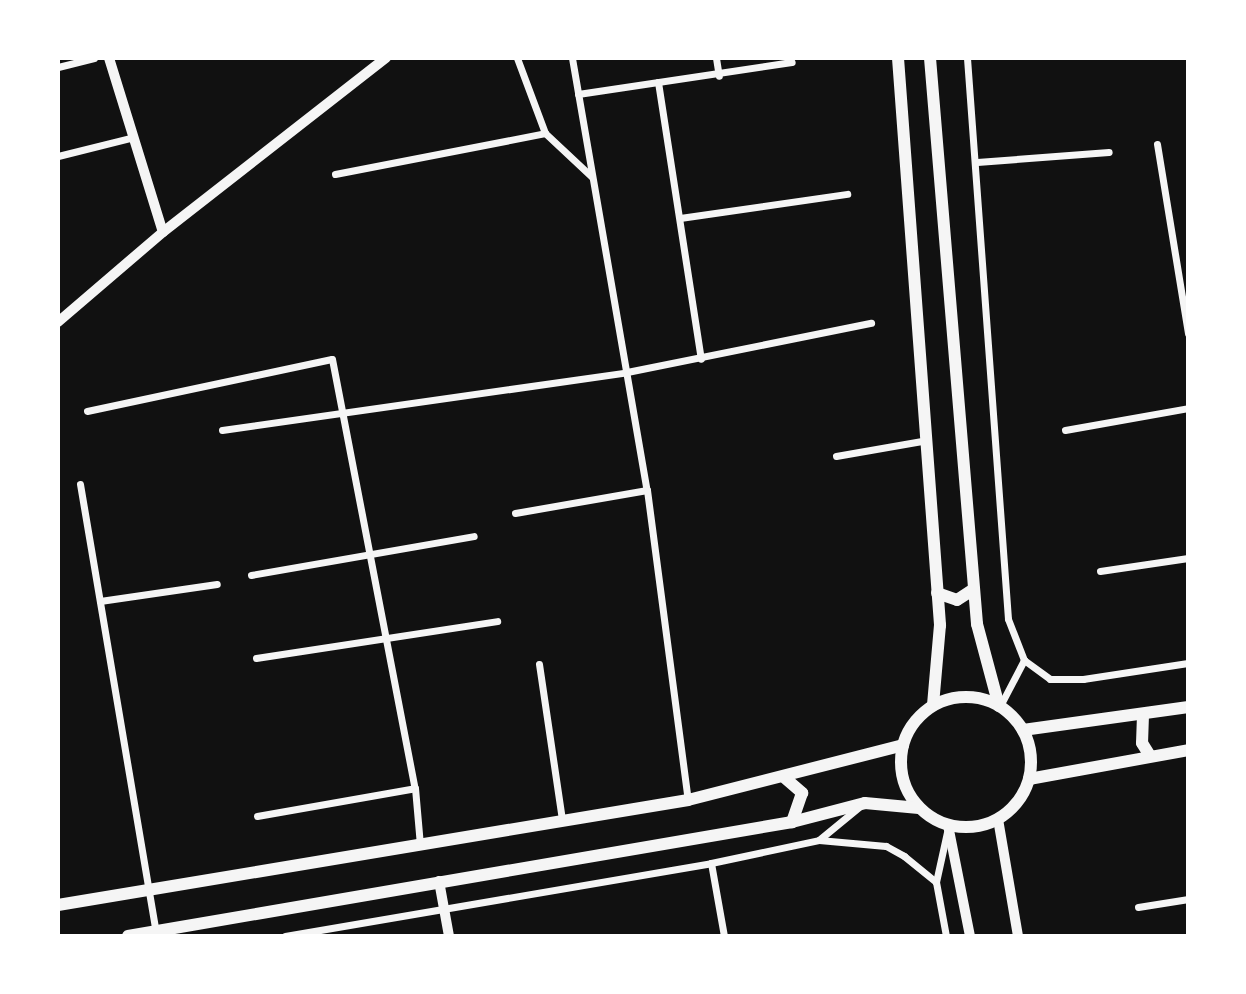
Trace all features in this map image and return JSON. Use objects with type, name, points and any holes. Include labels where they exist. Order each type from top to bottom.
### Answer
[{"type":"main road","points":[[898,58],[940,625],[933,705]]},
{"type":"main road","points":[[930,58],[977,624],[999,706]]},
{"type":"main road","points":[[937,593],[957,600],[974,589]]},
{"type":"main road","points":[[128,936],[792,822],[864,803],[919,808],[948,825],[982,825],[998,819],[1022,795],[1029,779],[1031,762],[1023,730],[999,706],[973,697],[933,705],[909,729],[903,745],[902,779],[919,808]]},
{"type":"main road","points":[[1023,730],[1188,707]]},
{"type":"main road","points":[[1143,715],[1142,743],[1150,756]]},
{"type":"main road","points":[[58,905],[688,800],[785,778],[903,745]]},
{"type":"main road","points":[[1029,779],[1188,750]]},
{"type":"main road","points":[[785,778],[802,793],[792,822]]},
{"type":"main road","points":[[998,819],[1018,936]]},
{"type":"main road","points":[[948,825],[970,936]]},
{"type":"street","points":[[58,67],[94,58]]},
{"type":"street","points":[[109,58],[163,232]]},
{"type":"street","points":[[58,322],[163,232],[386,58]]},
{"type":"street","points":[[517,58],[545,132],[593,177]]},
{"type":"street","points":[[572,58],[648,490],[688,800]]},
{"type":"street","points":[[716,58],[719,76]]},
{"type":"street","points":[[967,58],[977,162],[1001,561],[1008,619],[1024,660],[1051,679],[1083,679],[1188,663]]},
{"type":"street","points":[[578,94],[719,76],[792,62]]},
{"type":"street","points":[[658,82],[701,359]]},
{"type":"street","points":[[335,174],[545,132]]},
{"type":"street","points":[[58,156],[134,137]]},
{"type":"street","points":[[1157,144],[1188,333]]},
{"type":"street","points":[[977,162],[1109,152]]},
{"type":"street","points":[[680,218],[848,194]]},
{"type":"street","points":[[222,430],[627,372],[871,323]]},
{"type":"street","points":[[87,411],[332,359],[415,788],[419,845]]},
{"type":"street","points":[[1065,430],[1188,408]]},
{"type":"street","points":[[836,456],[928,440]]},
{"type":"street","points":[[80,484],[156,932]]},
{"type":"street","points":[[515,513],[648,490]]},
{"type":"street","points":[[251,575],[474,536]]},
{"type":"street","points":[[1100,571],[1188,558]]},
{"type":"street","points":[[100,601],[217,584]]},
{"type":"street","points":[[256,658],[497,621]]},
{"type":"street","points":[[999,706],[1024,660]]},
{"type":"street","points":[[539,664],[562,820]]},
{"type":"street","points":[[257,816],[415,788]]},
{"type":"street","points":[[819,840],[864,803]]},
{"type":"street","points":[[946,936],[936,882],[948,825]]},
{"type":"street","points":[[285,936],[711,863],[819,840],[854,841],[886,846],[936,882]]},
{"type":"street","points":[[711,863],[724,936]]},
{"type":"street","points":[[439,881],[449,936]]},
{"type":"street","points":[[1138,908],[1188,899]]}]
